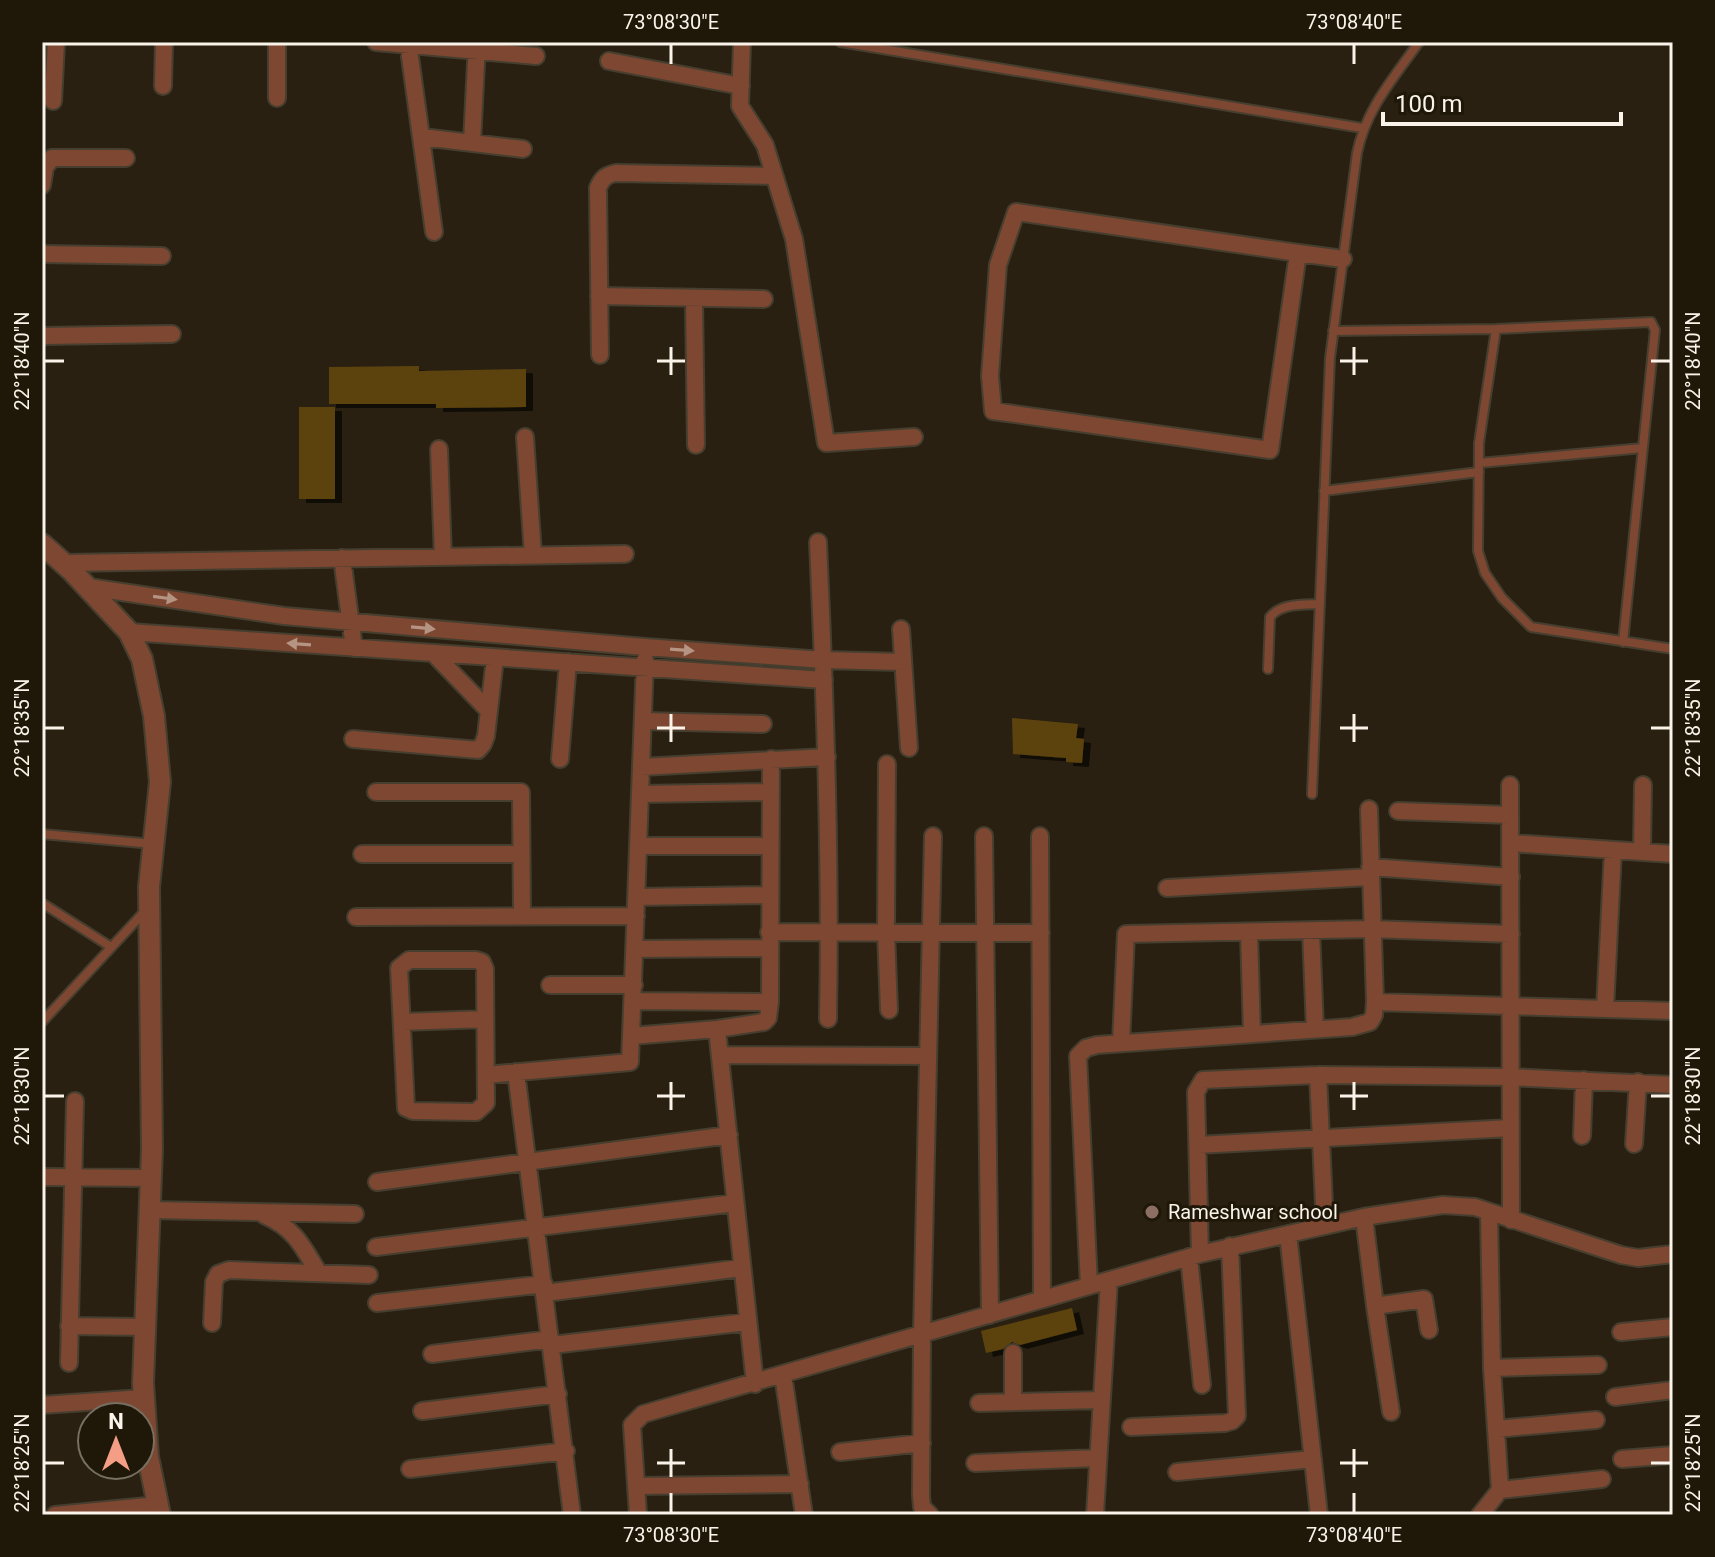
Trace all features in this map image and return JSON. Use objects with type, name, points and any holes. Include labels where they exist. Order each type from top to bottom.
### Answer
[{"type":"street","points":[[53,101],[56,42]]},
{"type":"street","points":[[163,86],[164,42]]},
{"type":"street","points":[[277,42],[277,98]]},
{"type":"street","points":[[376,42],[476,46],[536,56]]},
{"type":"street","points":[[742,42],[740,106],[765,145],[794,239],[826,443],[914,437]]},
{"type":"street","points":[[408,43],[434,232]]},
{"type":"street","points":[[472,143],[476,46]]},
{"type":"street","points":[[609,61],[741,86]]},
{"type":"street","points":[[422,137],[523,149]]},
{"type":"street","points":[[42,185],[45,167],[52,158],[126,158]]},
{"type":"street","points":[[600,355],[598,188],[601,181],[608,175],[774,176]]},
{"type":"street","points":[[1298,253],[1270,450],[993,411],[990,376],[998,265],[1016,212],[1343,259]]},
{"type":"street","points":[[42,254],[162,256]]},
{"type":"street","points":[[599,296],[764,299]]},
{"type":"street","points":[[694,298],[696,445]]},
{"type":"street","points":[[42,336],[172,334]]},
{"type":"street","points":[[525,437],[533,555]]},
{"type":"street","points":[[439,449],[443,557]]},
{"type":"street","points":[[818,542],[827,757],[828,1019]]},
{"type":"street","points":[[42,544],[88,587],[129,632],[142,659],[154,716],[160,782],[150,905],[151,1178],[144,1327],[148,1457],[159,1510],[55,1515]]},
{"type":"street","points":[[64,563],[625,554]]},
{"type":"street","points":[[342,558],[354,648]]},
{"type":"street","points":[[88,587],[284,616],[645,647],[823,660],[903,662]]},
{"type":"street","points":[[901,629],[909,748]]},
{"type":"street","points":[[129,632],[824,680]]},
{"type":"street","points":[[486,1075],[630,1062],[645,647]]},
{"type":"street","points":[[434,654],[489,711]]},
{"type":"street","points":[[353,739],[478,750],[483,744],[495,658]]},
{"type":"street","points":[[560,759],[568,662]]},
{"type":"street","points":[[643,721],[763,724]]},
{"type":"street","points":[[641,767],[827,757]]},
{"type":"street","points":[[631,1036],[717,1029],[764,1022],[768,1018],[771,759]]},
{"type":"street","points":[[887,764],[889,1010]]},
{"type":"street","points":[[1510,785],[1511,1220]]},
{"type":"street","points":[[1642,851],[1643,785]]},
{"type":"street","points":[[376,792],[521,792],[522,916]]},
{"type":"street","points":[[640,794],[771,792]]},
{"type":"street","points":[[1089,1285],[1078,1056],[1086,1048],[1121,1043],[1352,1027],[1370,1022],[1375,1002],[1369,809]]},
{"type":"street","points":[[1398,811],[1510,815]]},
{"type":"street","points":[[930,1515],[922,1507],[922,1334],[933,836]]},
{"type":"street","points":[[984,836],[990,1315]]},
{"type":"street","points":[[1040,836],[1042,1297]]},
{"type":"street","points":[[1511,843],[1673,854]]},
{"type":"street","points":[[638,846],[770,846]]},
{"type":"street","points":[[1605,1009],[1613,850]]},
{"type":"street","points":[[362,854],[520,854]]},
{"type":"street","points":[[1167,888],[1370,872],[1511,877]]},
{"type":"street","points":[[636,897],[770,895]]},
{"type":"street","points":[[356,917],[636,916]]},
{"type":"street","points":[[1121,1043],[1126,934],[1371,929],[1511,934]]},
{"type":"street","points":[[1311,931],[1315,1029]]},
{"type":"street","points":[[635,949],[769,940],[830,932],[1041,933]]},
{"type":"street","points":[[1249,932],[1252,1034]]},
{"type":"street","points":[[409,960],[482,962],[485,969],[485,1019],[486,1103],[476,1112],[413,1111],[406,1108],[399,968],[409,960]]},
{"type":"street","points":[[550,985],[770,1002]]},
{"type":"street","points":[[1375,1002],[1673,1011]]},
{"type":"street","points":[[402,1022],[485,1019]]},
{"type":"street","points":[[717,1029],[755,1384]]},
{"type":"street","points":[[720,1055],[928,1056]]},
{"type":"street","points":[[516,1072],[572,1515]]},
{"type":"street","points":[[1318,1075],[1325,1226]]},
{"type":"street","points":[[1202,1385],[1195,1255],[1196,1092],[1203,1080],[1318,1075],[1511,1077],[1673,1085]]},
{"type":"street","points":[[1582,1136],[1584,1080]]},
{"type":"street","points":[[1634,1144],[1638,1082]]},
{"type":"street","points":[[69,1363],[75,1101]]},
{"type":"street","points":[[1198,1145],[1511,1128]]},
{"type":"street","points":[[377,1182],[729,1135]]},
{"type":"street","points":[[42,1177],[151,1178]]},
{"type":"street","points":[[376,1247],[735,1203]]},
{"type":"street","points":[[638,1515],[632,1425],[643,1414],[755,1384],[1042,1297],[1230,1246],[1364,1217],[1443,1205],[1475,1207],[1621,1255],[1638,1258],[1673,1254]]},
{"type":"street","points":[[149,1210],[355,1214]]},
{"type":"street","points":[[259,1212],[280,1222],[297,1237],[318,1272]]},
{"type":"street","points":[[1480,1515],[1500,1490],[1492,1368],[1489,1213]]},
{"type":"street","points":[[1364,1217],[1391,1412]]},
{"type":"street","points":[[1288,1234],[1319,1515]]},
{"type":"street","points":[[1131,1427],[1225,1423],[1237,1416],[1230,1246]]},
{"type":"street","points":[[377,1303],[741,1268]]},
{"type":"street","points":[[212,1323],[214,1282],[218,1274],[229,1270],[369,1275]]},
{"type":"street","points":[[1095,1515],[1109,1280]]},
{"type":"street","points":[[1375,1306],[1424,1299],[1429,1330]]},
{"type":"street","points":[[432,1354],[747,1322]]},
{"type":"street","points":[[69,1326],[144,1327]]},
{"type":"street","points":[[1621,1332],[1673,1327]]},
{"type":"street","points":[[1013,1353],[1013,1402]]},
{"type":"street","points":[[1492,1368],[1598,1365]]},
{"type":"street","points":[[783,1375],[804,1515]]},
{"type":"street","points":[[1615,1397],[1673,1390]]},
{"type":"street","points":[[422,1411],[558,1394]]},
{"type":"street","points":[[42,1405],[144,1398]]},
{"type":"street","points":[[979,1403],[1102,1400]]},
{"type":"street","points":[[1496,1429],[1596,1420]]},
{"type":"street","points":[[840,1452],[922,1443]]},
{"type":"street","points":[[410,1469],[566,1451]]},
{"type":"street","points":[[1622,1459],[1673,1455]]},
{"type":"street","points":[[975,1463],[1098,1458]]},
{"type":"street","points":[[1177,1472],[1313,1459]]},
{"type":"street","points":[[1500,1490],[1602,1479]]},
{"type":"street","points":[[636,1486],[800,1484]]},
{"type":"lane","points":[[840,42],[1362,128]]},
{"type":"lane","points":[[1312,794],[1330,358],[1343,259],[1362,128],[1419,42]]},
{"type":"lane","points":[[1333,331],[1496,329],[1651,322],[1655,330],[1623,642]]},
{"type":"lane","points":[[1496,329],[1482,415],[1480,562],[1502,598],[1525,623],[1537,629],[1673,649]]},
{"type":"lane","points":[[1324,491],[1643,448]]},
{"type":"lane","points":[[1268,669],[1270,617],[1274,612],[1282,607],[1320,604]]},
{"type":"lane","points":[[42,834],[154,844]]},
{"type":"lane","points":[[42,903],[111,947]]},
{"type":"lane","points":[[42,1022],[150,905]]},
{"type":"building","points":[[419,366],[419,371],[526,369],[526,407],[329,404],[329,367]]},
{"type":"building","points":[[299,407],[335,407],[335,499],[299,499]]},
{"type":"building","points":[[1012,718],[1078,724],[1076,738],[1084,739],[1082,763],[1066,762],[1066,758],[1013,754]]},
{"type":"building","points":[[1072,1308],[1077,1330],[1020,1345],[1012,1342],[1003,1349],[986,1353],[981,1331]]},
{"type":"place","name":"Rameshwar school","points":[[1152,1212]]}]
